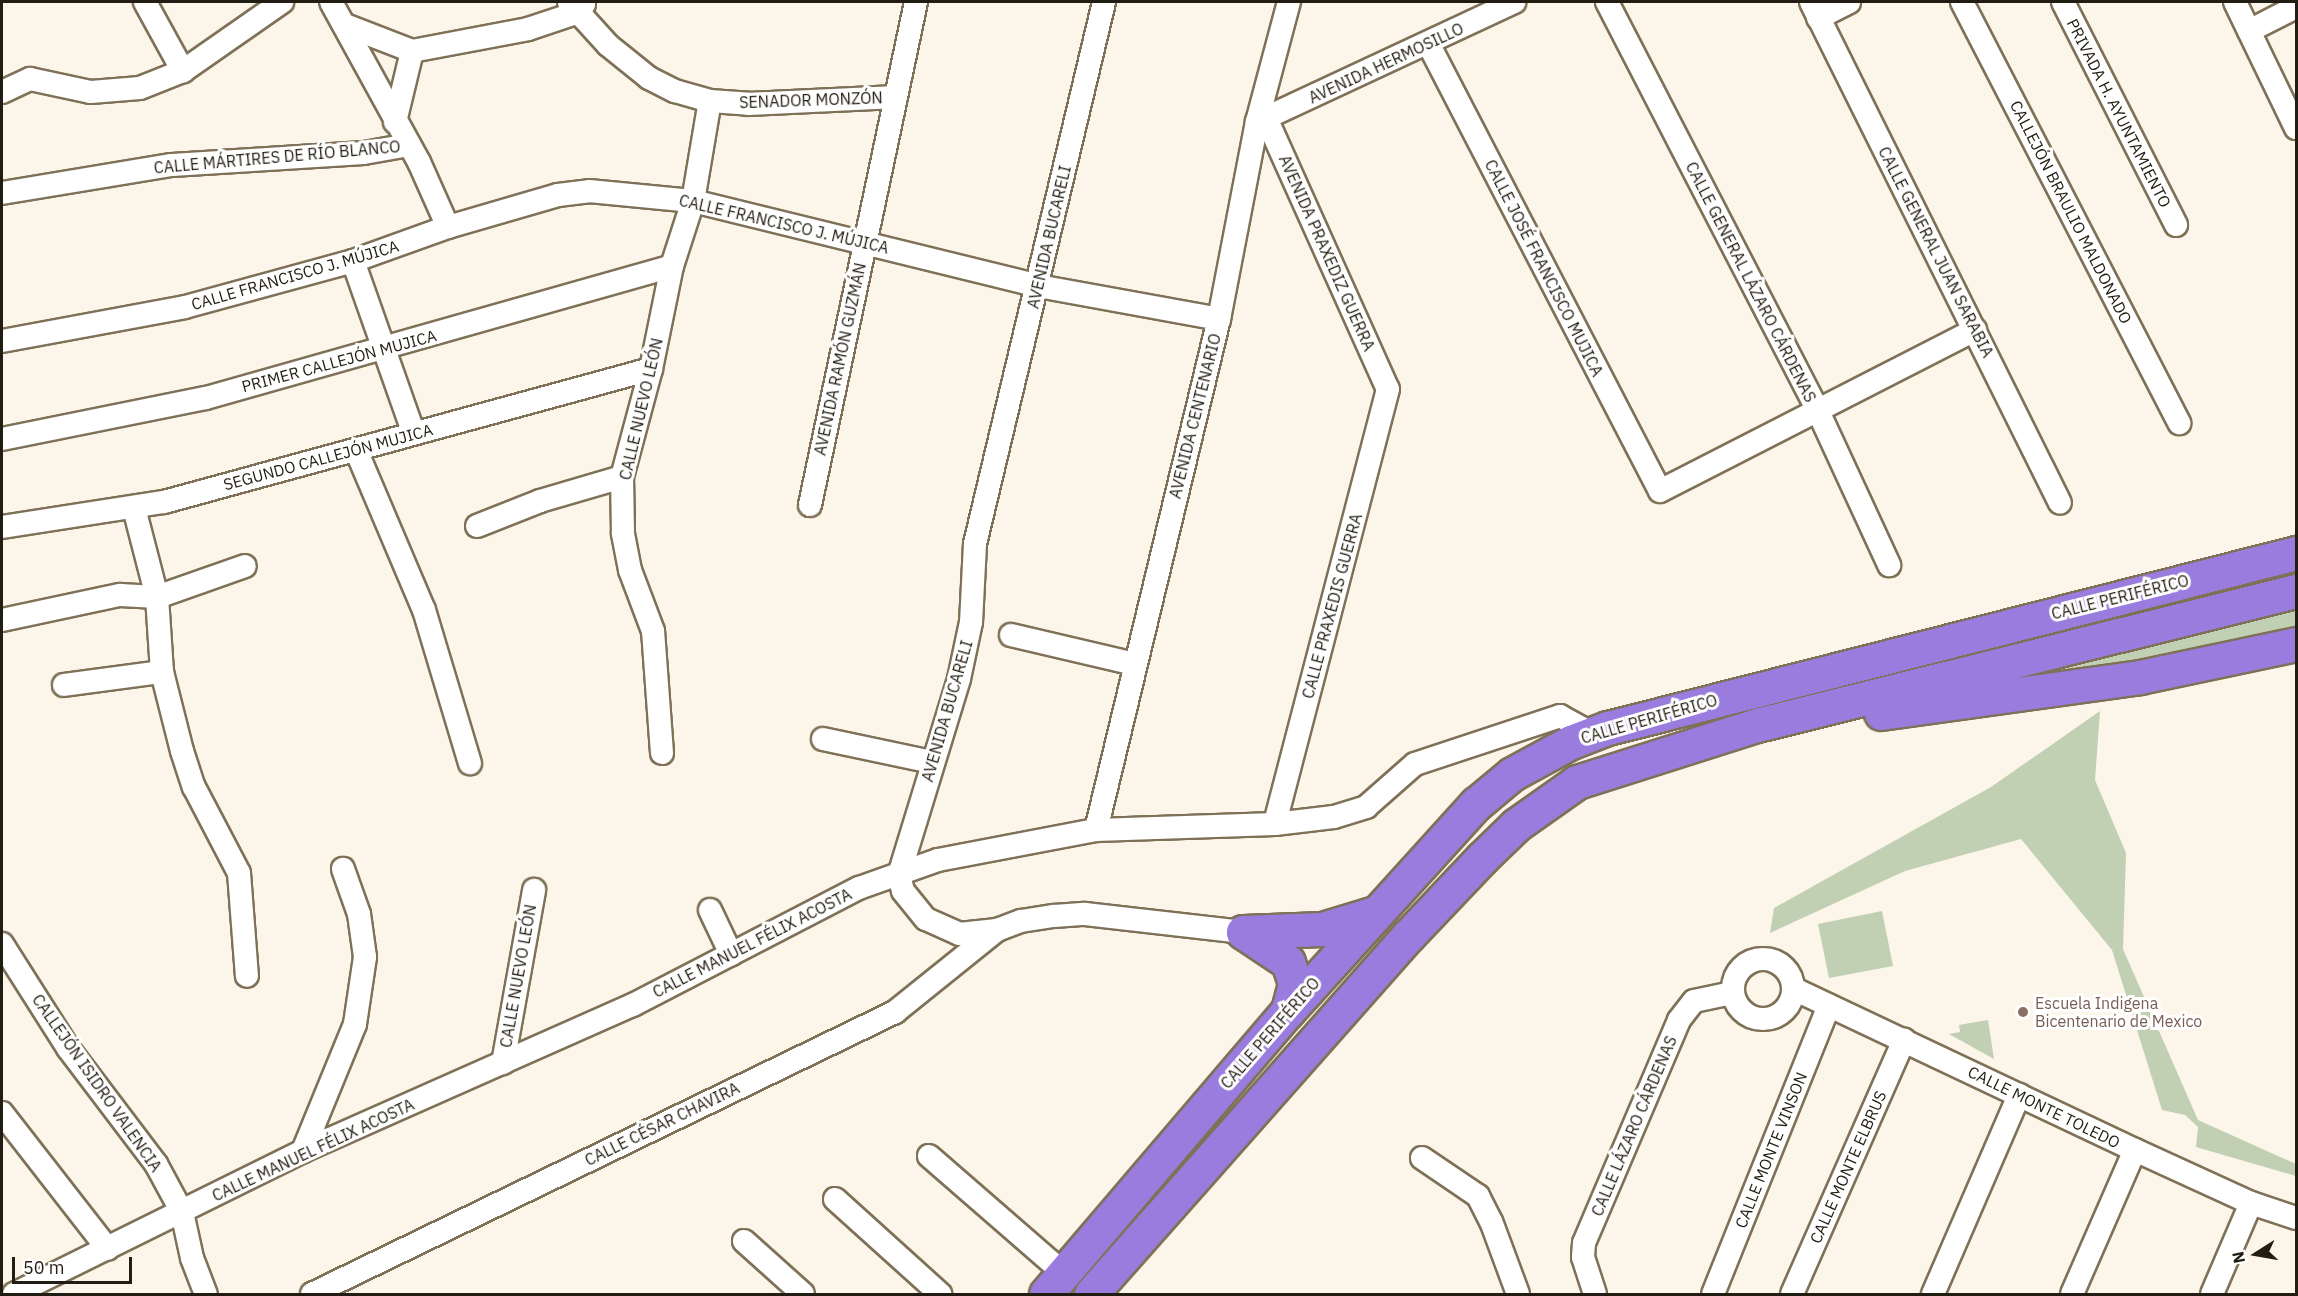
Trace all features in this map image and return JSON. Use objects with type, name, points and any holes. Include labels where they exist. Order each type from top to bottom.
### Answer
[{"type":"highway","name":"CALLE PERIFÉRICO","points":[[1046,1294],[1288,1011],[1488,792],[1541,757],[1591,733],[2296,553]]},
{"type":"highway","points":[[1090,1294],[1408,936],[1516,825],[1577,782],[1605,771],[1787,718],[2296,591]]},
{"type":"highway","points":[[1787,718],[1878,714],[2139,677],[2296,644]]},
{"type":"highway","points":[[1244,932],[1338,926],[1379,911]]},
{"type":"highway","points":[[1244,932],[1288,962],[1295,984],[1288,1011]]},
{"type":"highway","points":[[1023,1294],[1108,1196],[1140,1186]]},
{"type":"street","points":[[145,2],[183,71]]},
{"type":"street","points":[[2,92],[9,85],[30,79],[91,92],[140,88],[183,71],[282,2]]},
{"type":"street","points":[[331,2],[395,122],[410,145],[448,227]]},
{"type":"street","name":"AVENIDA RAMÓN GUZMÁN","points":[[810,505],[916,2]]},
{"type":"street","name":"AVENIDA BUCARELI","points":[[899,875],[966,648],[975,544],[1104,2]]},
{"type":"street","name":"AVENIDA CENTENARIO","points":[[1096,830],[1219,319],[1288,2]]},
{"type":"street","name":"AVENIDA HERMOSILLO","points":[[1262,120],[1429,45],[1514,2]]},
{"type":"street","name":"CALLE GENERAL LÁZARO CÁRDENAS","points":[[1607,2],[1818,411],[1889,566]]},
{"type":"street","points":[[1814,10],[1850,2]]},
{"type":"street","name":"CALLEJÓN BRAULIO MALDONADO","points":[[1962,2],[2179,423]]},
{"type":"street","name":"PRIVADA H. AYUNTAMIENTO","points":[[2063,2],[2176,225]]},
{"type":"street","points":[[2235,2],[2296,128]]},
{"type":"street","points":[[345,25],[412,51],[528,29],[577,5]]},
{"type":"street","name":"SENADOR MONZÓN","points":[[577,5],[650,78],[710,101],[749,104],[896,97]]},
{"type":"street","points":[[2249,31],[2296,7]]},
{"type":"street","name":"CALLE GENERAL JUAN SARABIA","points":[[1814,10],[2060,503]]},
{"type":"street","name":"CALLE JOSÉ FRANCISCO MUJICA","points":[[1429,45],[1660,492],[1818,411]]},
{"type":"street","points":[[395,122],[412,51]]},
{"type":"street","name":"CALLE NUEVO LEÓN","points":[[662,753],[654,640],[623,533],[622,477],[651,369],[672,266],[693,201],[710,101]]},
{"type":"street","name":"AVENIDA PRAXEDIZ GUERRA","points":[[1262,120],[1388,389]]},
{"type":"street","name":"CALLE MÁRTIRES DE RÍO BLANCO","points":[[2,193],[172,165],[364,153],[410,145]]},
{"type":"street","name":"CALLE FRANCISCO J. MÚJICA","points":[[2,341],[186,307],[353,261],[448,227],[558,195],[589,191],[693,201],[865,241],[1038,286],[1219,319]]},
{"type":"street","points":[[353,261],[387,349],[414,434]]},
{"type":"street","name":"PRIMER CALLEJÓN MUJICA","points":[[2,439],[206,398],[387,349],[672,266]]},
{"type":"street","points":[[1818,411],[1975,330]]},
{"type":"street","name":"SEGUNDO CALLEJÓN MUJICA","points":[[2,527],[134,508],[651,369]]},
{"type":"street","name":"CALLE PRAXEDIS GUERRA","points":[[1275,824],[1388,389]]},
{"type":"street","points":[[356,450],[424,610],[470,763]]},
{"type":"street","points":[[477,526],[540,501],[622,477]]},
{"type":"street","points":[[134,508],[157,597],[162,672],[194,787],[239,873],[247,976]]},
{"type":"street","points":[[2,620],[120,595],[157,597],[245,566]]},
{"type":"street","points":[[1011,635],[1135,664]]},
{"type":"street","points":[[64,686],[162,672]]},
{"type":"street","name":"CALLE MANUEL FÉLIX ACOSTA","points":[[14,1294],[108,1250],[303,1151],[633,1005],[818,907],[938,860],[1096,830],[1275,824],[1351,813],[1366,807],[1415,764],[1560,716],[1591,733]]},
{"type":"street","points":[[823,739],[932,762]]},
{"type":"street","points":[[303,1151],[355,1024],[365,957],[359,914],[343,869]]},
{"type":"street","points":[[899,875],[903,891],[926,919],[943,929],[959,934],[997,930],[1021,921],[1085,914],[1244,932]]},
{"type":"street","name":"CALLE NUEVO LEÓN","points":[[503,1063],[534,890]]},
{"type":"street","points":[[710,910],[731,954]]},
{"type":"street","name":"CALLE CÉSAR CHAVIRA","points":[[312,1294],[895,1012],[917,998],[997,930]]},
{"type":"street","name":"CALLEJÓN ISIDRO VALENCIA","points":[[2,944],[68,1047],[138,1135],[182,1212],[192,1258],[206,1294]]},
{"type":"street","points":[[1762,959],[1780,964],[1788,971],[1794,989],[1792,999],[1780,1015],[1760,1019],[1742,1011],[1733,993],[1734,983],[1744,966],[1762,959]]},
{"type":"street","name":"CALLE MONTE TOLEDO","points":[[1794,989],[2134,1150],[2251,1203],[2296,1218]]},
{"type":"street","name":"CALLE LÁZARO CÁRDENAS","points":[[1595,1294],[1583,1257],[1584,1243],[1679,1020],[1694,1001],[1733,993]]},
{"type":"street","name":"CALLE MONTE VINSON","points":[[1713,1294],[1829,1005]]},
{"type":"street","name":"CALLE MONTE ELBRUS","points":[[1792,1294],[1904,1040]]},
{"type":"street","points":[[1933,1294],[2019,1095]]},
{"type":"street","points":[[2,1113],[108,1250]]},
{"type":"street","points":[[2072,1294],[2134,1150]]},
{"type":"street","points":[[929,1156],[1051,1262]]},
{"type":"street","points":[[1422,1158],[1478,1196],[1491,1221],[1518,1294]]},
{"type":"street","points":[[835,1199],[940,1294]]},
{"type":"street","points":[[2212,1294],[2251,1203]]},
{"type":"street","points":[[744,1241],[802,1294]]},
{"type":"green space","points":[[2296,603],[2296,629],[2230,647],[1897,703]]},
{"type":"green space","points":[[2100,711],[2095,780],[2126,853],[2123,949],[2198,1120],[2296,1164],[2296,1176],[2196,1147],[2198,1127],[2185,1115],[2162,1110],[2112,950],[2021,839],[1905,871],[1770,933],[1774,908],[1991,787]]},
{"type":"green space","points":[[1882,911],[1893,966],[1829,978],[1818,924]]},
{"type":"green space","points":[[1988,1020],[1994,1059],[1949,1034],[1960,1032],[1959,1025]]},
{"type":"place","name":"Escuela Indigena Bicentenario de Mexico","points":[[2023,1012]]}]
